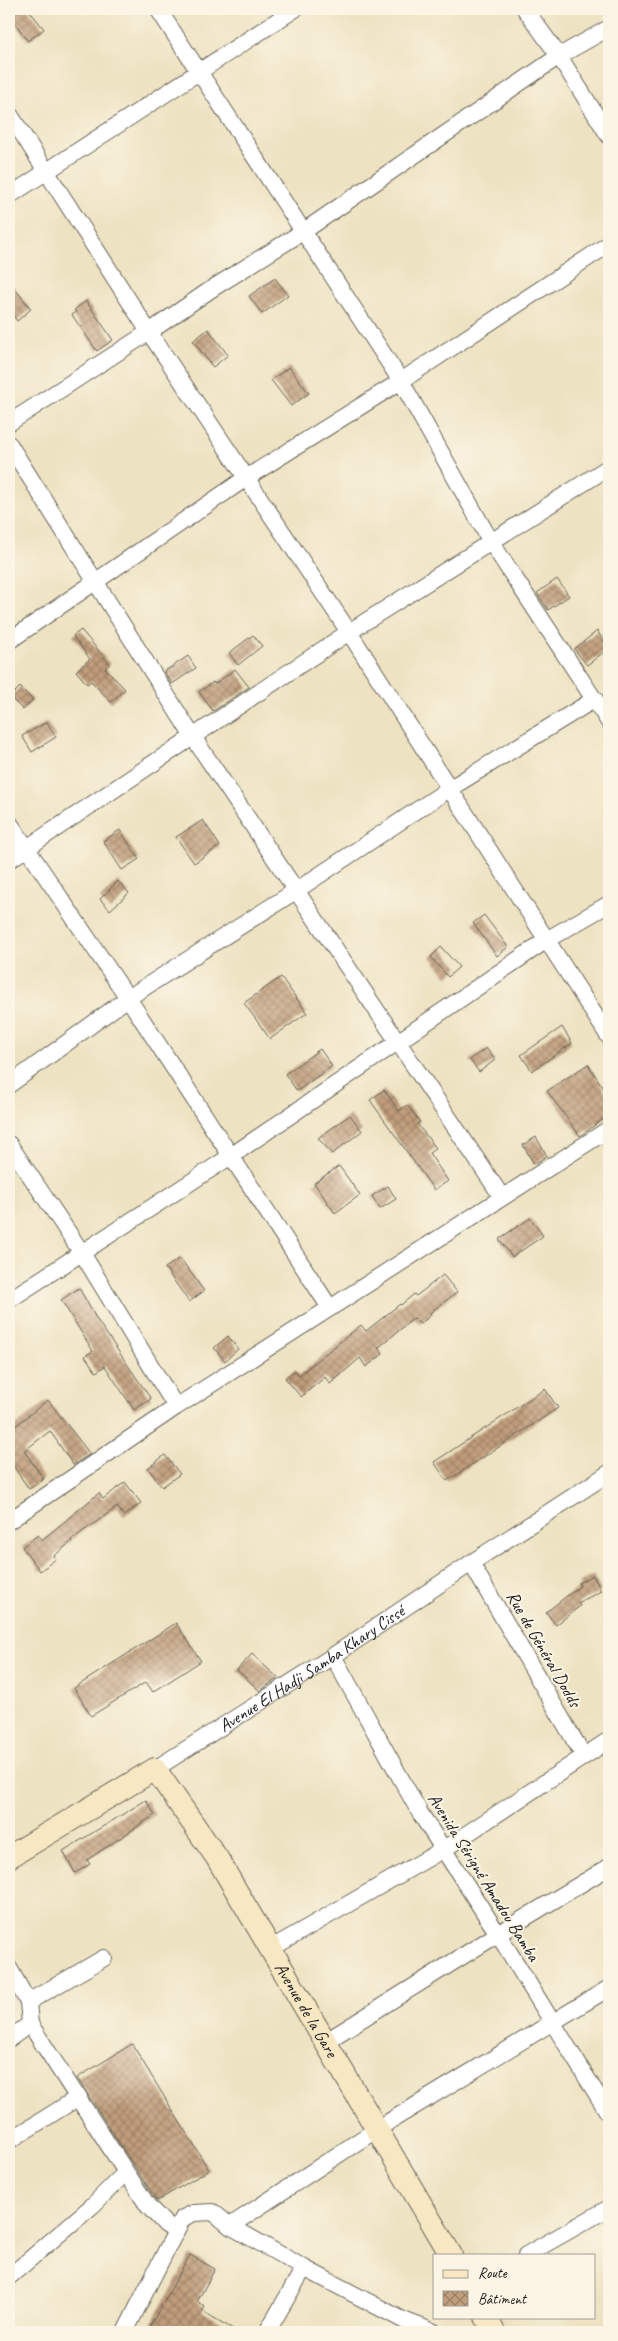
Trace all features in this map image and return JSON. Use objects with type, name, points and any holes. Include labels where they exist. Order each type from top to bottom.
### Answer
[{"type":"street","points":[[158,9],[401,381],[491,542],[609,722]]},
{"type":"street","points":[[9,196],[46,170],[295,9]]},
{"type":"street","points":[[525,9],[558,56],[609,136]]},
{"type":"street","points":[[9,422],[149,332],[213,288],[304,231],[558,56],[609,28]]},
{"type":"street","points":[[9,114],[149,332],[349,632],[548,939],[609,1037]]},
{"type":"street","points":[[9,641],[246,478],[401,381],[609,244]]},
{"type":"street","points":[[9,444],[193,737],[502,1197]]},
{"type":"street","points":[[9,860],[349,632],[609,467]]},
{"type":"street","points":[[9,1085],[128,998],[297,890],[449,789],[595,699]]},
{"type":"street","points":[[9,822],[26,850],[128,998],[330,1308]]},
{"type":"street","points":[[9,1300],[231,1156],[398,1044],[548,939],[609,904]]},
{"type":"street","points":[[9,1521],[176,1407],[609,1129]]},
{"type":"street","points":[[9,1144],[82,1253],[176,1407]]},
{"type":"street","name":"Avenue El Hadji Samba Khary Cissé","points":[[9,1857],[155,1769],[333,1656],[609,1473]]},
{"type":"street","name":"Rue de Général Dodds","points":[[471,1563],[583,1755]]},
{"type":"street","name":"Avenida Sérigné Amadou Bamba","points":[[333,1656],[420,1813],[498,1934],[609,2114]]},
{"type":"street","points":[[270,1949],[444,1849],[583,1755],[609,1740]]},
{"type":"street","name":"Avenue de la Gare","points":[[155,1769],[217,1858],[450,2254]]},
{"type":"street","points":[[325,2042],[609,1867]]},
{"type":"street","points":[[28,2002],[104,1958]]},
{"type":"street","points":[[9,1968],[28,2002],[30,2024],[148,2206],[163,2222],[176,2231]]},
{"type":"street","points":[[230,2226],[377,2129],[609,1988]]},
{"type":"street","points":[[9,2039],[30,2024]]},
{"type":"street","points":[[9,2141],[79,2097]]},
{"type":"street","points":[[9,2277],[92,2206],[125,2172]]},
{"type":"street","points":[[528,2254],[609,2208]]},
{"type":"street","points":[[125,2332],[183,2218],[194,2213],[212,2212],[230,2226],[400,2326],[434,2332]]},
{"type":"street","points":[[267,2332],[304,2268]]},
{"type":"street","points":[[487,2318],[494,2332]]},
{"type":"building","points":[[17,9],[28,9],[44,29],[28,41],[9,15]]},
{"type":"building","points":[[275,278],[288,295],[262,314],[249,296]]},
{"type":"building","points":[[9,281],[31,309],[17,321],[9,310]]},
{"type":"building","points":[[86,301],[113,340],[97,351],[72,315],[76,312],[74,310]]},
{"type":"building","points":[[208,329],[228,355],[213,367],[193,341]]},
{"type":"building","points":[[289,367],[309,393],[291,406],[271,380]]},
{"type":"building","points":[[557,579],[569,596],[548,610],[537,593]]},
{"type":"building","points":[[81,630],[110,664],[105,668],[125,689],[111,702],[91,681],[87,684],[76,671],[90,659],[73,636]]},
{"type":"building","points":[[597,631],[609,648],[587,665],[574,649]]},
{"type":"building","points":[[253,635],[262,646],[238,665],[229,653]]},
{"type":"building","points":[[188,656],[196,668],[172,684],[164,672]]},
{"type":"building","points":[[235,669],[249,687],[213,711],[199,692],[213,682],[215,684]]},
{"type":"building","points":[[20,687],[33,700],[23,710],[10,697]]},
{"type":"building","points":[[47,722],[56,737],[32,752],[22,736]]},
{"type":"building","points":[[203,820],[220,846],[194,863],[176,837]]},
{"type":"building","points":[[120,830],[139,859],[122,870],[103,841]]},
{"type":"building","points":[[118,881],[129,893],[110,910],[100,899]]},
{"type":"building","points":[[484,915],[508,947],[497,956],[473,923]]},
{"type":"building","points":[[441,947],[459,967],[448,977],[431,957]]},
{"type":"building","points":[[281,977],[307,1013],[270,1039],[244,1003]]},
{"type":"building","points":[[562,1027],[572,1043],[532,1071],[521,1055]]},
{"type":"building","points":[[486,1048],[495,1060],[479,1072],[470,1060]]},
{"type":"building","points":[[320,1049],[332,1066],[297,1091],[285,1074]]},
{"type":"building","points":[[588,1064],[609,1097],[609,1115],[580,1136],[547,1091]]},
{"type":"building","points":[[384,1090],[399,1111],[407,1105],[420,1122],[417,1124],[436,1148],[429,1153],[448,1181],[434,1190],[370,1100]]},
{"type":"building","points":[[350,1115],[362,1131],[332,1154],[318,1138]]},
{"type":"building","points":[[536,1137],[547,1156],[534,1164],[523,1145]]},
{"type":"building","points":[[339,1166],[360,1195],[335,1213],[314,1183]]},
{"type":"building","points":[[388,1186],[396,1199],[380,1209],[372,1196]]},
{"type":"building","points":[[530,1218],[543,1236],[512,1257],[499,1239]]},
{"type":"building","points":[[180,1258],[204,1291],[189,1302],[165,1268]]},
{"type":"building","points":[[443,1275],[457,1292],[430,1313],[431,1315],[420,1324],[414,1318],[378,1348],[383,1354],[366,1367],[360,1358],[330,1384],[325,1377],[301,1397],[285,1378],[295,1370],[299,1375],[361,1325],[366,1331],[400,1304],[414,1294],[416,1296]]},
{"type":"building","points":[[79,1288],[97,1320],[151,1399],[134,1410],[105,1366],[96,1372],[85,1356],[93,1351],[61,1300]]},
{"type":"building","points":[[228,1336],[238,1349],[225,1361],[214,1348]]},
{"type":"building","points":[[545,1389],[558,1408],[447,1481],[434,1462]]},
{"type":"building","points":[[48,1400],[90,1454],[73,1465],[50,1431],[24,1451],[44,1479],[29,1489],[9,1460],[9,1431]]},
{"type":"building","points":[[165,1455],[180,1474],[162,1487],[148,1468]]},
{"type":"building","points":[[125,1482],[141,1503],[124,1516],[117,1507],[71,1540],[54,1556],[56,1559],[40,1571],[22,1547],[38,1535],[42,1540],[99,1493],[103,1499]]},
{"type":"building","points":[[593,1575],[601,1591],[578,1603],[580,1606],[556,1625],[546,1612],[580,1586],[578,1583]]},
{"type":"building","points":[[176,1623],[201,1661],[153,1692],[146,1682],[91,1716],[74,1688]]},
{"type":"building","points":[[252,1654],[278,1678],[260,1691],[237,1670]]},
{"type":"building","points":[[146,1800],[155,1815],[87,1860],[90,1864],[75,1873],[63,1851]]},
{"type":"building","points":[[132,2044],[209,2170],[157,2201],[77,2078]]},
{"type":"building","points":[[190,2255],[215,2269],[197,2302],[205,2307],[202,2311],[238,2332],[161,2332],[150,2326]]}]
